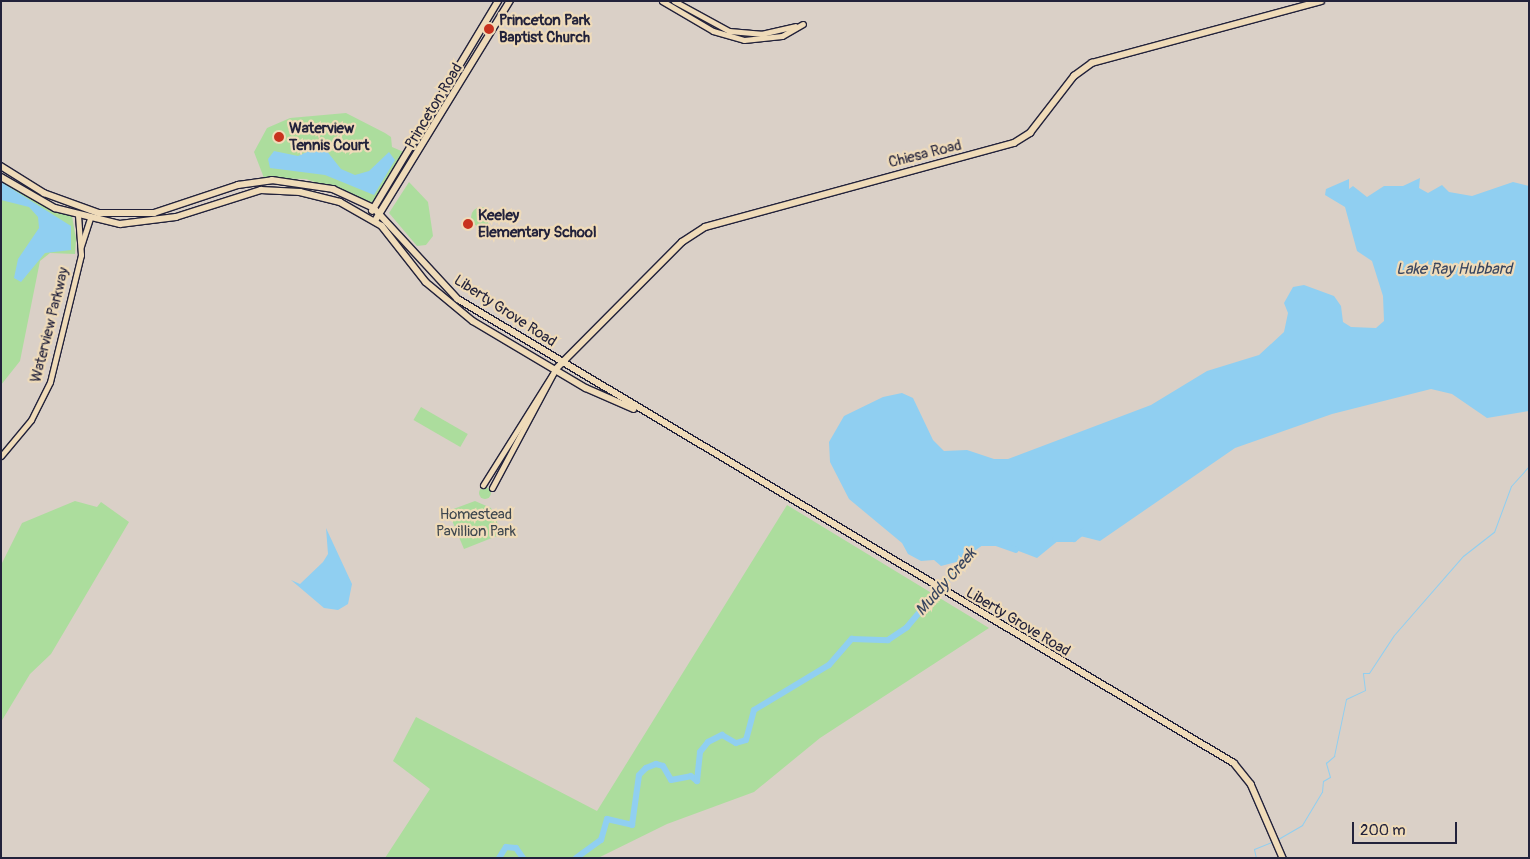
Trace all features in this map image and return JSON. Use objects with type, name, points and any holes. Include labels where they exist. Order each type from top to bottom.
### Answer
[{"type":"main road","name":"Princeton Road","points":[[369,216],[436,108],[498,1]]},
{"type":"main road","name":"Princeton Road","points":[[374,221],[510,1]]},
{"type":"main road","name":"Chiesa Road","points":[[555,370],[560,362],[682,242],[705,227],[1014,143],[1030,133],[1074,76],[1092,63],[1321,1]]},
{"type":"main road","points":[[436,108],[444,110]]},
{"type":"main road","name":"Liberty Grove Road","points":[[1,166],[44,193],[99,213],[162,211],[238,185],[278,180],[333,189],[374,208],[446,290],[560,362],[922,580],[1234,763],[1251,784],[1284,858]]},
{"type":"main road","name":"Liberty Grove Road","points":[[1,178],[34,199],[90,219],[120,224],[162,220],[261,190],[326,197],[369,216],[441,297],[555,370],[647,414]]},
{"type":"street","points":[[662,1],[713,31],[744,40],[782,36],[803,24],[766,34],[741,33],[714,25],[674,1]]},
{"type":"street","name":"Waterview Parkway","points":[[78,215],[81,246]]},
{"type":"street","name":"Waterview Parkway","points":[[1,456],[31,420],[50,382],[81,246],[90,219]]},
{"type":"street","points":[[483,485],[555,370]]},
{"type":"street","points":[[492,488],[555,370]]},
{"type":"green space","points":[[346,113],[391,137],[392,147],[406,153],[374,203],[306,179],[264,178],[254,152],[267,128],[290,118]]},
{"type":"green space","points":[[1,179],[34,200],[72,216],[76,239],[75,254],[50,253],[40,261],[20,361],[1,385]]},
{"type":"green space","points":[[409,182],[428,202],[433,236],[426,245],[417,246],[389,213]]},
{"type":"green space","points":[[481,207],[488,210],[491,217],[488,224],[481,227],[474,224],[471,217],[474,210]]},
{"type":"green space","points":[[421,407],[468,434],[460,447],[414,420]]},
{"type":"green space","points":[[483,487],[487,487],[491,493],[487,499],[483,499],[479,495],[479,491]]},
{"type":"green space","points":[[75,501],[97,507],[101,502],[129,522],[51,654],[30,674],[1,722],[1,565],[22,523]]},
{"type":"green space","name":"Homestead Pavillion Park","points":[[475,501],[491,508],[502,534],[464,549],[448,511]]},
{"type":"green space","points":[[787,505],[989,628],[820,738],[754,792],[667,824],[598,858],[385,858],[430,789],[393,761],[416,717],[597,811]]},
{"type":"water","points":[[322,145],[341,169],[355,175],[369,171],[389,152],[395,160],[374,195],[325,175],[270,168],[268,159],[274,151],[298,156]]},
{"type":"water","name":"Lake Ray Hubbard","points":[[1420,178],[1419,188],[1428,193],[1442,185],[1449,192],[1472,196],[1513,182],[1529,186],[1529,411],[1487,418],[1452,394],[1431,389],[1332,414],[1235,448],[1100,541],[1080,536],[1059,540],[1037,558],[990,540],[960,561],[941,566],[934,560],[921,561],[908,554],[902,543],[849,499],[830,462],[829,442],[844,416],[883,397],[902,393],[913,398],[933,440],[944,451],[967,450],[994,459],[1008,459],[1151,405],[1207,371],[1259,355],[1284,332],[1288,313],[1284,303],[1293,287],[1304,285],[1334,296],[1341,306],[1343,322],[1351,327],[1376,328],[1384,321],[1383,296],[1372,261],[1357,251],[1345,207],[1325,195],[1326,189],[1349,179],[1349,189],[1353,186],[1367,197],[1384,186],[1403,186]]},
{"type":"water","points":[[1,182],[71,226],[71,250],[45,253],[21,282],[14,278],[18,259],[39,228],[38,217],[29,207],[1,200]]},
{"type":"water","points":[[326,528],[352,584],[348,604],[338,610],[324,608],[291,580],[300,584],[323,562],[328,554]]},
{"type":"waterway","points":[[1278,839],[1302,825],[1322,792],[1323,781],[1330,777],[1326,763],[1334,756],[1346,699],[1365,690],[1363,673],[1369,673],[1394,635],[1463,556],[1494,532],[1511,486],[1529,466]]},
{"type":"waterway","name":"Muddy Creek","points":[[1055,539],[1074,539],[1084,531]]},
{"type":"waterway","name":"Muddy Creek","points":[[981,543],[996,543],[1016,550]]},
{"type":"waterway","name":"Muddy Creek","points":[[576,858],[601,840],[607,819],[632,825],[639,775],[646,768],[656,764],[663,766],[671,780],[691,776],[697,781],[700,752],[708,742],[722,735],[736,743],[746,740],[754,710],[829,665],[852,639],[888,640],[907,627],[971,551]]},
{"type":"waterway","points":[[1256,858],[1254,849],[1274,841]]},
{"type":"waterway","name":"Muddy Creek","points":[[499,858],[506,847],[516,848],[523,858]]},
{"type":"place","name":"Princeton Park Baptist Church","points":[[489,29]]},
{"type":"place","name":"Waterview Tennis Court","points":[[279,137]]},
{"type":"place","name":"Keeley Elementary School","points":[[468,224]]}]
